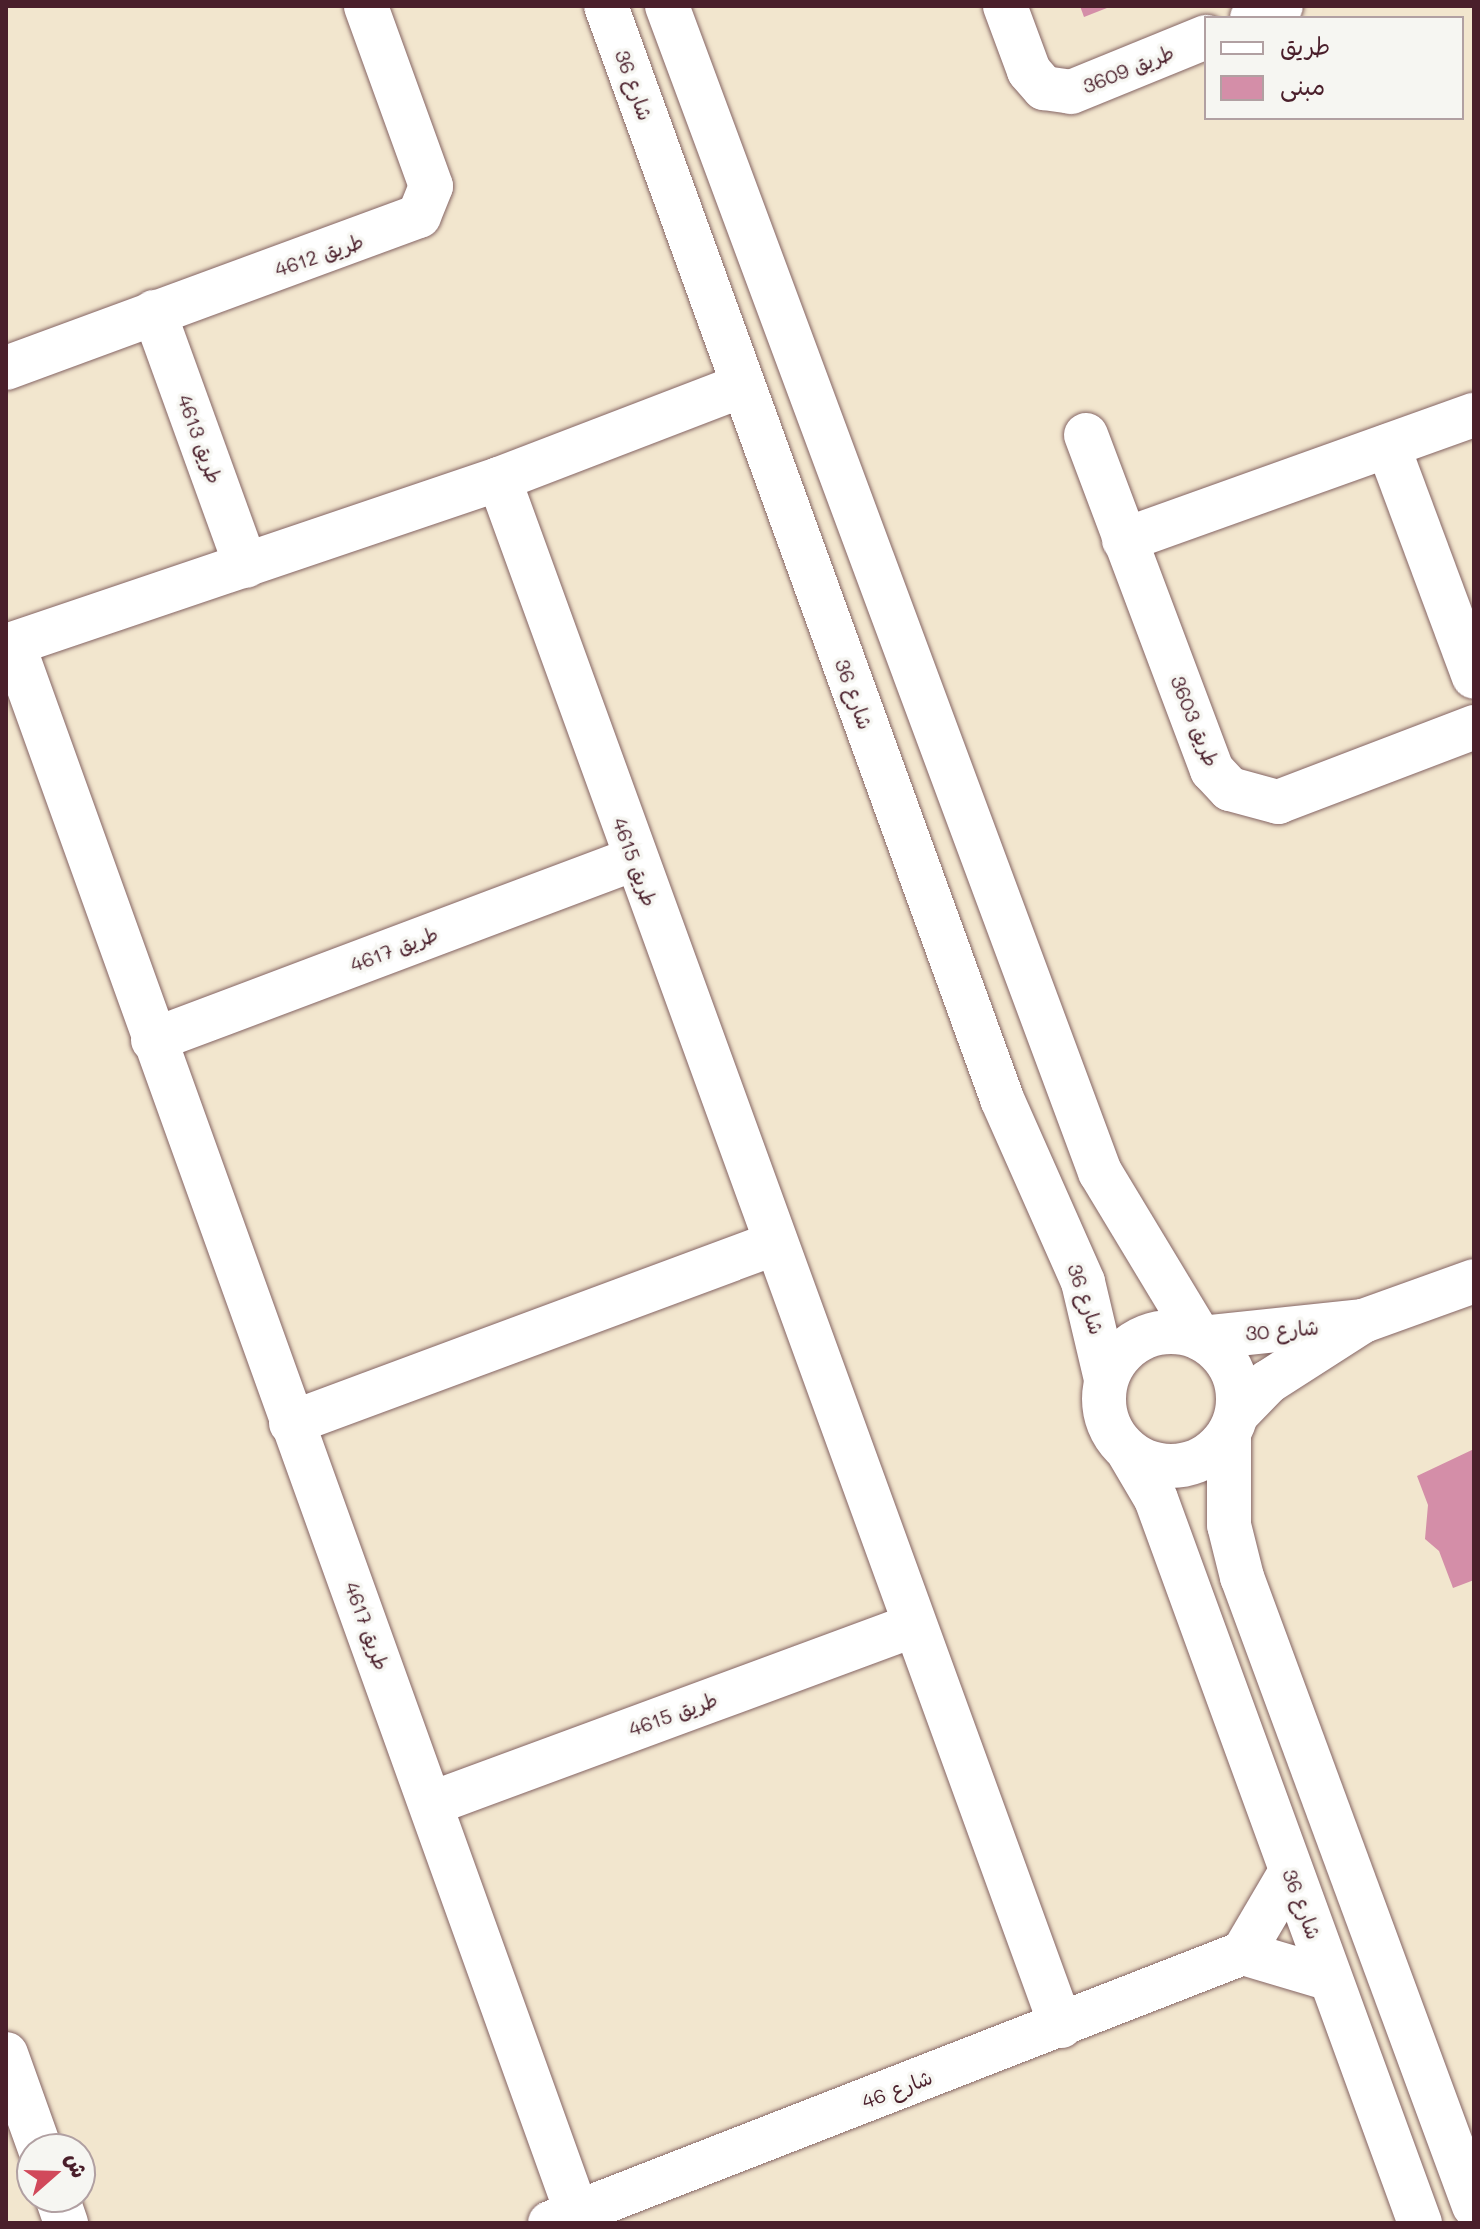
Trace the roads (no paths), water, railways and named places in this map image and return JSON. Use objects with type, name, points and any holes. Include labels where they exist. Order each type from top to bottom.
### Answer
[{"type":"street","name":"طريق 4612","points":[[6,368],[154,312],[406,224],[429,202],[427,170],[366,6]]},
{"type":"street","name":"شارع 36","points":[[606,6],[741,386],[1017,1137],[1083,1282],[1106,1379]]},
{"type":"street","points":[[667,6],[1100,1172],[1200,1338],[1232,1370],[1229,1525],[1242,1577],[1474,2206]]},
{"type":"street","name":"طريق 3609","points":[[1005,6],[1029,71],[1044,88],[1071,92],[1204,38]]},
{"type":"street","points":[[1257,16],[1281,6]]},
{"type":"street","name":"طريق 4613","points":[[154,312],[246,566]]},
{"type":"street","points":[[9,645],[499,479],[741,386]]},
{"type":"street","points":[[1124,540],[1474,415]]},
{"type":"street","name":"طريق 3603","points":[[1086,435],[1212,770],[1230,789],[1278,802],[1474,727]]},
{"type":"street","points":[[1388,446],[1474,677]]},
{"type":"street","name":"طريق 4615","points":[[499,479],[773,1244],[1061,2026]]},
{"type":"street","name":"طريق 4617","points":[[9,645],[291,1423],[433,1803],[563,2218]]},
{"type":"street","name":"طريق 4617","points":[[153,1040],[634,859]]},
{"type":"street","points":[[291,1423],[773,1244]]},
{"type":"street","name":"شارع 30","points":[[1233,1425],[1268,1382],[1363,1321],[1474,1281]]},
{"type":"street","name":"شارع 30","points":[[1200,1338],[1363,1321]]},
{"type":"street","points":[[1200,1338],[1162,1331],[1144,1337],[1106,1379],[1107,1419],[1129,1453],[1159,1466],[1192,1464],[1233,1425]]},
{"type":"street","name":"شارع 36","points":[[1129,1453],[1156,1499],[1420,2223]]},
{"type":"street","name":"طريق 4615","points":[[433,1803],[912,1626]]},
{"type":"street","points":[[1290,1873],[1243,1953],[1330,1979]]},
{"type":"street","name":"شارع 46","points":[[563,2218],[1243,1953]]},
{"type":"street","points":[[6,2054],[34,2133]]}]
